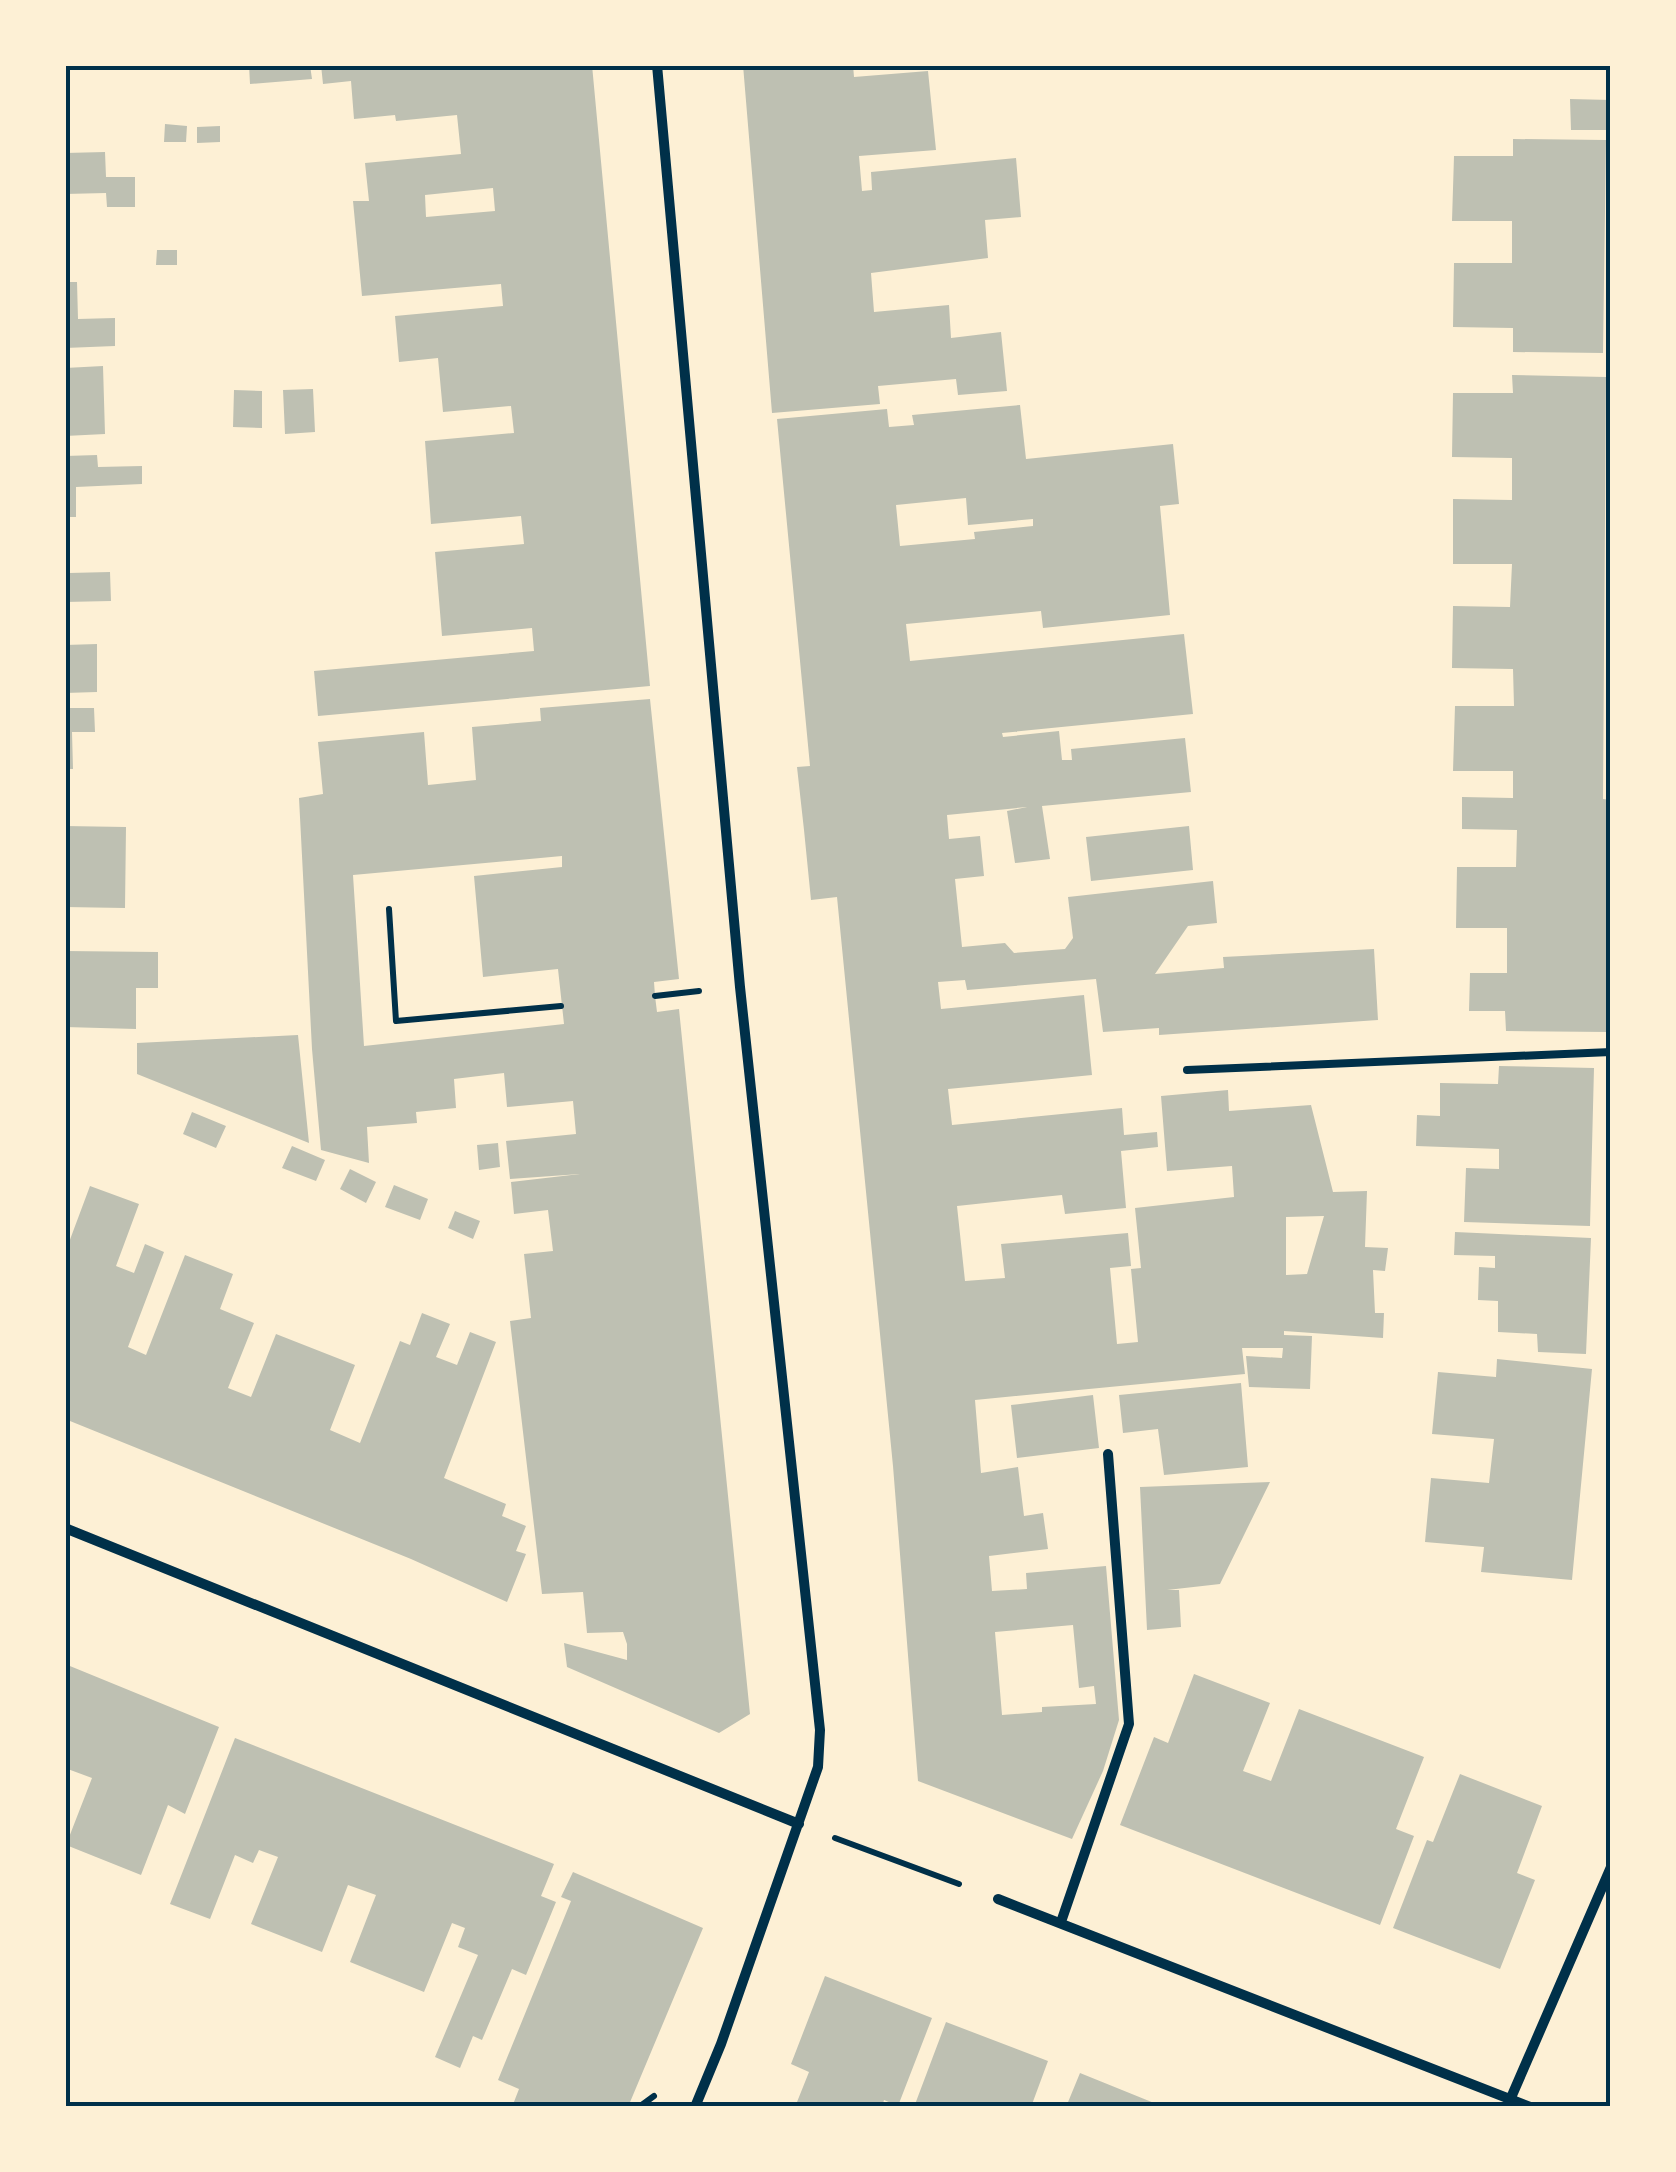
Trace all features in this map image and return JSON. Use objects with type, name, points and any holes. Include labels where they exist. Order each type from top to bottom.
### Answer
[{"type":"street","points":[[657,65],[740,987],[820,1730],[818,1767],[721,2044],[695,2107]]},
{"type":"street","points":[[1061,1922],[1130,1724],[1108,1454]]},
{"type":"street","points":[[65,1528],[799,1824]]},
{"type":"street","points":[[1510,2100],[1611,1867]]},
{"type":"street","points":[[998,1899],[1530,2107]]},
{"type":"lane","points":[[1187,1070],[1611,1052]]},
{"type":"path","points":[[389,909],[396,1021],[561,1006]]},
{"type":"path","points":[[799,1824],[998,1899]]},
{"type":"building","points":[[249,65],[310,65],[312,79],[250,84]]},
{"type":"building","points":[[321,65],[592,65],[650,686],[318,716],[314,671],[534,651],[532,628],[442,636],[435,552],[524,544],[521,516],[431,524],[425,441],[514,433],[511,406],[443,412],[438,358],[399,362],[395,316],[503,306],[501,284],[362,296],[353,201],[369,201],[365,163],[461,154],[457,115],[396,121],[395,115],[354,119],[351,81],[323,84]],"holes":[[[493,188],[495,211],[426,217],[425,195]]]},
{"type":"building","points":[[743,65],[853,65],[854,77],[928,71],[936,150],[859,156],[862,191],[872,190],[871,172],[1016,158],[1021,217],[985,220],[988,258],[871,273],[874,312],[949,305],[951,338],[1001,332],[1007,391],[958,395],[956,379],[878,386],[880,404],[772,413]]},
{"type":"building","points":[[1570,99],[1611,100],[1611,130],[1571,130]]},
{"type":"building","points":[[165,124],[187,126],[186,142],[164,142]]},
{"type":"building","points":[[220,126],[220,142],[197,143],[197,127]]},
{"type":"building","points":[[1513,139],[1606,140],[1603,353],[1513,352],[1513,328],[1453,327],[1454,263],[1512,263],[1512,221],[1452,221],[1454,156],[1513,156]]},
{"type":"building","points":[[105,152],[106,177],[135,177],[135,207],[107,207],[106,193],[65,194],[65,153]]},
{"type":"building","points":[[157,250],[177,250],[177,265],[156,265]]},
{"type":"building","points":[[65,282],[77,282],[78,319],[115,318],[115,346],[65,348]]},
{"type":"building","points":[[103,366],[105,434],[65,436],[65,368]]},
{"type":"building","points":[[1512,375],[1606,377],[1603,799],[1611,800],[1609,1032],[1506,1031],[1505,1011],[1469,1011],[1470,973],[1507,973],[1507,928],[1456,928],[1457,867],[1516,867],[1517,830],[1462,829],[1462,797],[1513,798],[1513,771],[1453,771],[1455,706],[1514,706],[1513,669],[1452,668],[1453,606],[1510,607],[1512,564],[1453,564],[1453,499],[1512,500],[1512,458],[1452,457],[1453,393],[1513,393]]},
{"type":"building","points":[[313,389],[315,432],[285,434],[283,390]]},
{"type":"building","points":[[234,390],[262,391],[262,428],[233,427]]},
{"type":"building","points":[[1020,405],[1026,459],[1173,444],[1179,504],[1160,506],[1170,615],[1043,628],[1041,611],[906,624],[910,661],[1184,634],[1193,714],[1002,733],[1003,737],[1059,731],[1062,760],[1072,760],[1071,749],[1185,738],[1191,792],[1042,806],[1050,859],[1015,863],[1007,811],[1027,807],[947,815],[949,839],[980,836],[984,876],[955,879],[962,947],[1005,943],[1014,953],[1065,949],[1073,938],[1068,897],[1213,881],[1217,923],[1188,926],[1155,974],[1224,968],[1223,957],[1374,949],[1378,1020],[1159,1035],[1159,1028],[1103,1032],[1096,979],[967,990],[965,980],[938,982],[941,1009],[1084,995],[1092,1075],[948,1089],[952,1125],[1122,1108],[1124,1135],[1157,1132],[1158,1147],[1121,1151],[1126,1208],[1065,1214],[1062,1195],[957,1206],[965,1281],[1005,1278],[1001,1244],[1128,1233],[1131,1266],[1110,1268],[1117,1344],[1138,1342],[1131,1269],[1141,1268],[1135,1208],[1234,1197],[1232,1166],[1167,1171],[1161,1096],[1228,1090],[1229,1111],[1311,1105],[1333,1192],[1367,1191],[1365,1247],[1388,1248],[1385,1271],[1373,1270],[1375,1313],[1384,1313],[1383,1338],[1284,1331],[1284,1335],[1312,1336],[1310,1389],[1249,1387],[1246,1356],[1282,1358],[1283,1348],[1242,1348],[1245,1374],[975,1400],[981,1473],[1018,1467],[1024,1516],[1043,1513],[1048,1549],[989,1556],[992,1591],[1027,1589],[1026,1573],[1106,1566],[1119,1720],[1103,1771],[1072,1839],[918,1781],[893,1466],[837,897],[811,900],[797,767],[810,766],[777,419],[887,409],[889,427],[914,425],[912,415]],"holes":[[[966,498],[968,525],[1033,519],[1033,526],[974,532],[975,539],[900,546],[896,505]],[[1324,1216],[1307,1274],[1286,1275],[1286,1217]],[[1073,1625],[1079,1688],[1094,1686],[1096,1704],[1042,1707],[1042,1712],[1002,1715],[995,1632]]]},
{"type":"building","points":[[97,455],[98,467],[142,466],[142,484],[76,487],[76,517],[65,517],[65,456]]},
{"type":"building","points":[[65,549],[69,549],[69,573],[110,572],[111,601],[65,602]]},
{"type":"building","points":[[97,644],[97,692],[65,693],[65,645]]},
{"type":"building","points":[[650,699],[679,979],[654,982],[655,996],[657,1012],[679,1009],[750,1714],[719,1733],[567,1667],[564,1643],[627,1660],[623,1632],[587,1633],[583,1592],[542,1594],[510,1321],[531,1318],[524,1254],[553,1251],[548,1210],[514,1214],[511,1182],[580,1174],[510,1179],[506,1141],[576,1134],[573,1101],[507,1107],[504,1073],[454,1079],[456,1108],[416,1112],[417,1123],[367,1127],[369,1163],[321,1150],[299,798],[323,794],[318,742],[424,732],[428,785],[476,780],[472,727],[541,721],[540,708]],"holes":[[[562,856],[562,867],[474,876],[483,977],[558,969],[564,1024],[364,1046],[353,875]]]},
{"type":"building","points":[[65,708],[94,708],[95,732],[72,732],[73,769],[65,769]]},
{"type":"building","points":[[65,826],[126,827],[125,908],[65,907]]},
{"type":"building","points":[[1189,826],[1193,870],[1091,881],[1086,837]]},
{"type":"building","points":[[65,951],[158,952],[158,988],[136,988],[136,1029],[65,1027]]},
{"type":"building","points":[[298,1035],[309,1143],[137,1074],[137,1043]]},
{"type":"building","points":[[1499,1066],[1594,1068],[1590,1226],[1464,1222],[1466,1168],[1499,1169],[1499,1149],[1416,1146],[1417,1115],[1440,1116],[1440,1083],[1498,1084]]},
{"type":"building","points":[[192,1112],[226,1126],[216,1148],[183,1134]]},
{"type":"building","points":[[498,1143],[500,1167],[479,1170],[477,1145]]},
{"type":"building","points":[[292,1146],[325,1160],[316,1181],[282,1168]]},
{"type":"building","points":[[350,1169],[376,1182],[366,1203],[340,1189]]},
{"type":"building","points":[[394,1185],[428,1199],[420,1220],[385,1207]]},
{"type":"building","points":[[90,1186],[139,1204],[116,1266],[134,1273],[145,1244],[164,1252],[128,1347],[146,1355],[185,1255],[233,1274],[220,1309],[254,1323],[228,1388],[251,1397],[276,1334],[355,1365],[330,1430],[360,1443],[400,1341],[410,1345],[422,1313],[450,1324],[436,1357],[457,1365],[470,1332],[496,1342],[444,1478],[506,1504],[502,1516],[526,1526],[516,1551],[526,1554],[507,1602],[411,1559],[65,1419],[65,1253]]},
{"type":"building","points":[[455,1211],[480,1221],[473,1239],[448,1228]]},
{"type":"building","points":[[1455,1232],[1591,1238],[1586,1354],[1538,1352],[1537,1334],[1498,1332],[1498,1301],[1478,1300],[1479,1267],[1495,1268],[1495,1256],[1454,1255]]},
{"type":"building","points":[[1497,1359],[1592,1369],[1572,1580],[1481,1572],[1484,1547],[1425,1542],[1431,1478],[1489,1483],[1494,1439],[1432,1434],[1438,1372],[1496,1377]]},
{"type":"building","points":[[1241,1383],[1248,1467],[1164,1475],[1158,1429],[1123,1433],[1119,1395]]},
{"type":"building","points":[[1093,1395],[1099,1448],[1017,1458],[1011,1405]]},
{"type":"building","points":[[1270,1482],[1220,1584],[1167,1590],[1179,1590],[1181,1627],[1147,1630],[1140,1487]]},
{"type":"building","points":[[65,1664],[219,1727],[185,1814],[168,1805],[141,1875],[66,1845],[92,1778],[65,1768]]},
{"type":"building","points":[[1194,1674],[1270,1703],[1243,1771],[1271,1781],[1299,1709],[1424,1757],[1396,1829],[1414,1836],[1380,1925],[1120,1825],[1154,1737],[1168,1743]]},
{"type":"building","points":[[235,1738],[554,1864],[541,1896],[556,1902],[526,1975],[512,1969],[482,2040],[473,2036],[460,2068],[435,2057],[478,1955],[458,1947],[465,1928],[452,1923],[424,1992],[350,1962],[376,1895],[348,1885],[322,1952],[251,1924],[278,1857],[259,1850],[253,1863],[235,1855],[210,1919],[170,1904]]},
{"type":"building","points":[[1460,1774],[1542,1806],[1517,1873],[1535,1880],[1500,1969],[1393,1928],[1427,1840],[1433,1842]]},
{"type":"building","points":[[573,1872],[703,1928],[628,2107],[512,2107],[519,2089],[498,2080],[571,1901],[561,1897]]},
{"type":"building","points":[[825,1976],[932,2018],[898,2106],[884,2100],[882,2107],[795,2107],[809,2072],[791,2064]]},
{"type":"building","points":[[946,2022],[1048,2061],[1031,2107],[914,2107]]},
{"type":"building","points":[[1080,2073],[1164,2107],[1066,2107]]}]
